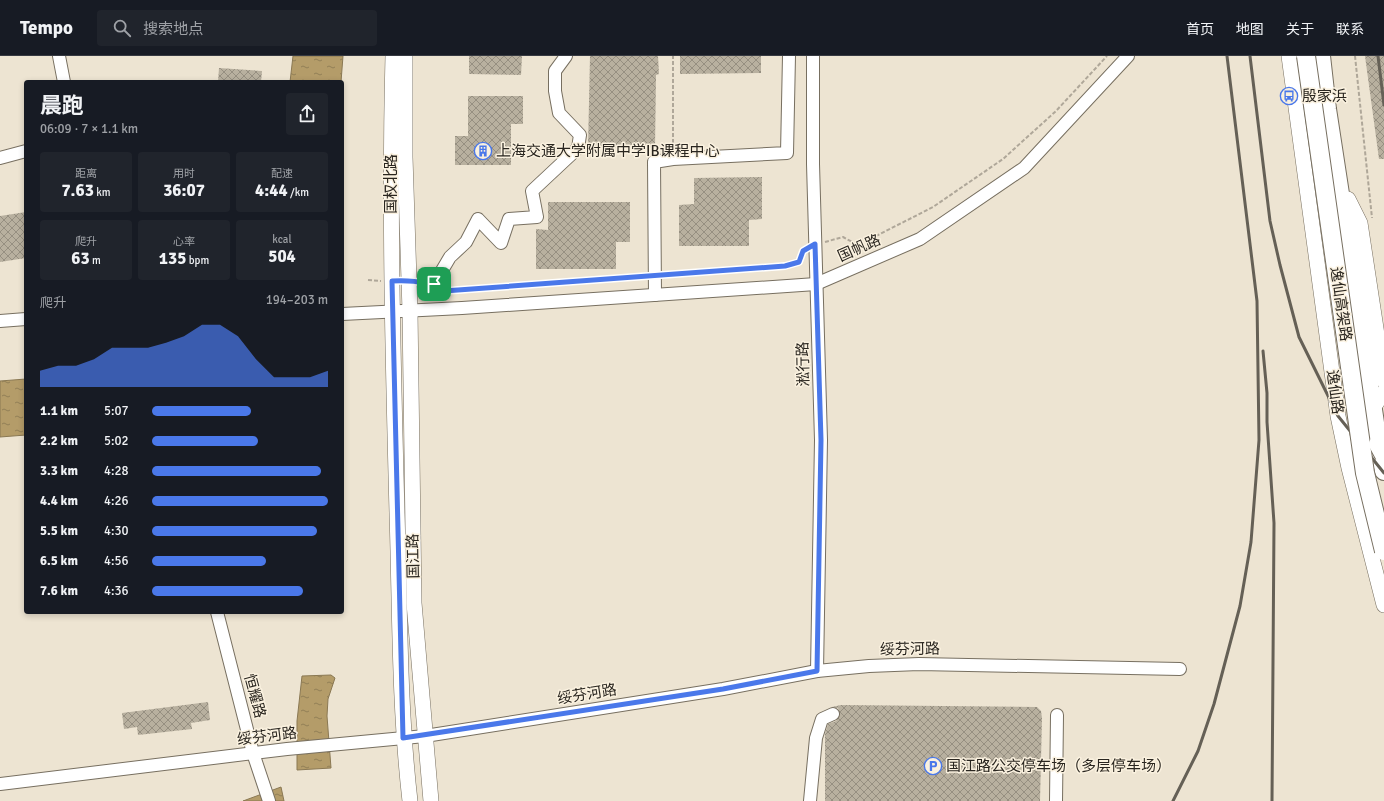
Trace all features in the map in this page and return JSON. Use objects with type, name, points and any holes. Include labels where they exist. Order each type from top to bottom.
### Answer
[{"type":"highway","name":"逸仙高架路","points":[[1306,56],[1365,473],[1384,551]]},
{"type":"highway","name":"逸仙高架路","points":[[1321,56],[1327,109],[1384,472]]},
{"type":"main road","name":"国权北路","points":[[393,56],[390,166],[394,311]]},
{"type":"main road","name":"国权北路","points":[[405,56],[405,157],[410,311]]},
{"type":"main road","name":"逸仙路","points":[[1289,56],[1338,416],[1349,468],[1384,605]]},
{"type":"main road","points":[[1329,56],[1375,405],[1384,462]]},
{"type":"main road","points":[[1348,199],[1360,223],[1384,381]]},
{"type":"main road","name":"国江路","points":[[394,311],[394,417],[403,738],[410,801]]},
{"type":"main road","name":"国江路","points":[[410,311],[414,603],[431,801]]},
{"type":"main road","points":[[1375,405],[1384,392]]},
{"type":"street","points":[[59,56],[64,80]]},
{"type":"street","points":[[434,284],[450,257],[466,242],[478,219],[501,243],[509,219],[537,217],[532,191],[578,148],[580,135],[559,113],[555,91],[555,71],[566,56]]},
{"type":"street","points":[[655,295],[654,162],[673,159],[787,153],[789,56]]},
{"type":"street","name":"淞行路","points":[[813,56],[815,244],[821,440],[817,671]]},
{"type":"street","name":"国帆路","points":[[344,314],[410,311],[816,284],[920,239],[1024,168],[1128,56]]},
{"type":"street","points":[[0,158],[24,152]]},
{"type":"street","points":[[0,321],[24,319]]},
{"type":"street","name":"恒耀路","points":[[218,614],[254,753],[270,801]]},
{"type":"street","name":"绥芬河路","points":[[0,784],[287,749],[425,736],[723,689],[817,671],[869,666],[919,664],[1180,669]]},
{"type":"street","points":[[810,801],[816,738],[822,719],[833,714]]},
{"type":"street","points":[[1056,801],[1057,715]]},
{"type":"path","points":[[673,56],[673,159]]},
{"type":"path","points":[[434,284],[444,291],[785,266],[799,262],[803,251],[815,244],[842,237],[854,243],[878,235],[933,207],[1003,159],[1056,111],[1107,56]]},
{"type":"path","points":[[1355,56],[1373,220]]},
{"type":"path","points":[[368,280],[392,281]]},
{"type":"water","points":[[293,56],[343,56],[341,80],[290,80]]},
{"type":"water","points":[[24,379],[24,435],[0,437],[0,381]]},
{"type":"water","points":[[331,675],[335,678],[328,699],[327,716],[331,768],[297,770],[297,721],[302,676]]},
{"type":"water","points":[[281,787],[284,801],[243,801]]},
{"type":"building","points":[[469,56],[522,56],[521,75],[469,74]]},
{"type":"building","points":[[590,56],[658,56],[659,74],[656,75],[655,148],[588,148]]},
{"type":"building","points":[[680,56],[761,56],[761,73],[680,74]]},
{"type":"building","points":[[1365,56],[1384,56],[1384,159],[1379,159]]},
{"type":"building","points":[[219,68],[262,71],[261,80],[218,80]]},
{"type":"building","points":[[468,96],[523,96],[523,124],[511,124],[511,165],[455,165],[455,136],[468,136]]},
{"type":"building","points":[[762,177],[762,219],[749,220],[749,246],[679,246],[679,205],[694,204],[694,178]]},
{"type":"building","points":[[548,202],[630,202],[630,242],[616,242],[616,269],[536,269],[536,229],[548,230]]},
{"type":"building","points":[[24,212],[24,258],[0,262],[0,216]]},
{"type":"building","points":[[208,702],[210,720],[191,723],[192,729],[138,735],[137,727],[124,729],[122,713]]},
{"type":"building","name":"国江路公交停车场（多层停车场）","points":[[841,705],[1037,707],[1041,711],[1042,718],[1040,801],[825,801],[825,734],[828,724],[836,721],[840,715],[838,708],[832,707]]},
{"type":"railway","points":[[1173,801],[1198,751],[1214,704],[1240,606],[1251,542],[1259,440],[1257,301],[1227,56]]},
{"type":"railway","points":[[1250,56],[1270,221],[1299,337],[1338,416],[1384,473]]},
{"type":"railway","points":[[1378,56],[1384,105]]},
{"type":"railway","points":[[1263,351],[1267,393],[1267,422],[1274,523],[1272,801]]},
{"type":"place","name":"殷家浜","points":[[1289,96]]},
{"type":"place","name":"上海交通大学附属中学IB课程中心","points":[[483,151]]},
{"type":"place","name":"国江路公交停车场（多层停车场）","points":[[933,766]]},
{"type":"route","points":[[815,244],[821,440],[817,671],[723,689],[425,736],[403,738],[394,417],[394,311],[392,281],[408,280],[434,284],[444,291],[785,266],[799,262],[803,251],[815,244]]}]
